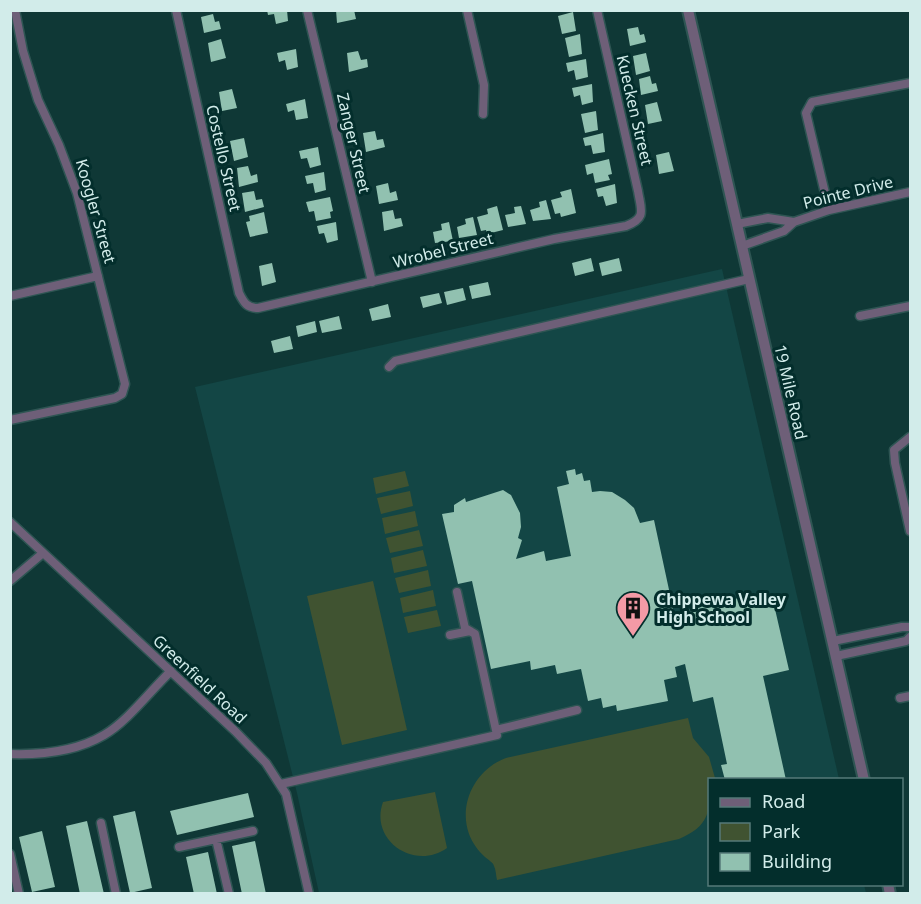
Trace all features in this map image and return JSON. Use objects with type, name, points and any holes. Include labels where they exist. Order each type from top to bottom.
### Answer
[{"type":"street","name":"Koogler Street","points":[[10,420],[115,398],[124,389],[124,376],[86,224],[69,167],[38,100],[23,51],[15,10]]},
{"type":"street","name":"Costello Street","points":[[176,10],[240,293],[243,301],[250,308]]},
{"type":"street","name":"Zanger Street","points":[[307,10],[372,282]]},
{"type":"street","points":[[467,10],[484,85],[483,114]]},
{"type":"street","name":"Kuecken Street","points":[[597,10],[638,191],[641,216]]},
{"type":"street","name":"19 Mile Road","points":[[688,10],[864,778]]},
{"type":"street","points":[[829,210],[806,113],[808,106],[812,102],[910,83]]},
{"type":"street","name":"Pointe Drive","points":[[742,246],[784,231],[794,222],[829,210],[910,192]]},
{"type":"street","name":"Wrobel Street","points":[[250,308],[267,307],[554,239],[627,226],[637,222],[641,216]]},
{"type":"street","name":"Pointe Drive","points":[[737,224],[768,218],[794,222]]},
{"type":"street","points":[[10,296],[99,276]]},
{"type":"street","points":[[388,367],[394,361],[749,279]]},
{"type":"street","points":[[860,316],[910,306]]},
{"type":"street","points":[[910,437],[894,450],[910,531]]},
{"type":"street","name":"Greenfield Road","points":[[10,522],[252,749],[281,784],[290,804],[309,894]]},
{"type":"street","points":[[10,581],[43,554]]},
{"type":"street","points":[[281,784],[497,735],[475,634],[465,628],[457,592]]},
{"type":"street","points":[[833,641],[910,627]]},
{"type":"street","points":[[450,635],[470,631]]},
{"type":"street","points":[[836,656],[906,641],[910,637]]},
{"type":"street","points":[[10,754],[44,754],[90,743],[106,735],[171,671]]},
{"type":"street","points":[[900,698],[910,696]]},
{"type":"street","points":[[496,730],[578,710]]},
{"type":"street","points":[[101,823],[116,894]]},
{"type":"street","points":[[178,847],[253,831]]},
{"type":"street","points":[[216,839],[229,894]]},
{"type":"street","points":[[10,854],[19,894]]},
{"type":"shaded area","points":[[722,269],[839,778],[708,778],[708,886],[864,886],[866,893],[319,893],[297,793],[195,387]]},
{"type":"green space","points":[[405,471],[409,486],[376,494],[373,478]]},
{"type":"green space","points":[[410,491],[413,506],[381,514],[377,498]]},
{"type":"green space","points":[[415,511],[418,526],[385,534],[382,518]]},
{"type":"green space","points":[[419,530],[423,546],[390,553],[386,538]]},
{"type":"green space","points":[[423,550],[427,566],[394,573],[391,558]]},
{"type":"green space","points":[[428,570],[431,586],[399,593],[395,578]]},
{"type":"green space","points":[[373,581],[407,730],[342,745],[307,596]]},
{"type":"green space","points":[[433,590],[436,606],[403,613],[400,598]]},
{"type":"green space","points":[[437,610],[441,626],[408,633],[404,617]]},
{"type":"green space","points":[[688,718],[693,738],[709,757],[715,778],[708,778],[706,816],[690,834],[679,839],[497,880],[493,865],[480,852],[469,834],[466,811],[472,788],[478,779],[495,763],[506,758]]},
{"type":"green space","points":[[435,792],[447,848],[422,856],[409,854],[389,840],[383,829],[380,816],[383,802]]},
{"type":"building","points":[[267,10],[287,10],[288,21],[276,24],[274,14],[268,15]]},
{"type":"building","points":[[336,10],[354,10],[356,19],[337,23]]},
{"type":"building","points":[[573,12],[576,31],[562,34],[558,16]]},
{"type":"building","points":[[213,14],[215,22],[219,21],[221,29],[204,33],[201,17]]},
{"type":"building","points":[[638,27],[640,35],[644,34],[646,42],[630,46],[627,29]]},
{"type":"building","points":[[580,34],[582,54],[569,57],[565,38]]},
{"type":"building","points":[[221,39],[226,58],[211,62],[208,43]]},
{"type":"building","points":[[296,49],[298,67],[287,70],[285,60],[279,62],[277,53]]},
{"type":"building","points":[[358,51],[361,60],[367,59],[368,67],[349,72],[347,53]]},
{"type":"building","points":[[646,53],[650,71],[636,75],[633,56]]},
{"type":"building","points":[[586,59],[588,77],[576,80],[574,70],[568,72],[566,63]]},
{"type":"building","points":[[650,76],[652,84],[656,83],[658,91],[641,95],[639,79]]},
{"type":"building","points":[[592,84],[593,102],[582,105],[580,95],[574,97],[572,88]]},
{"type":"building","points":[[232,89],[237,108],[222,111],[219,92]]},
{"type":"building","points":[[305,99],[308,118],[296,120],[294,110],[288,112],[286,104]]},
{"type":"building","points":[[657,102],[662,121],[648,124],[645,105]]},
{"type":"building","points":[[596,111],[598,130],[585,133],[581,114]]},
{"type":"building","points":[[375,131],[377,140],[383,139],[385,147],[366,152],[363,133]]},
{"type":"building","points":[[603,133],[605,152],[593,154],[591,145],[585,146],[583,138]]},
{"type":"building","points":[[244,138],[248,157],[234,161],[230,141]]},
{"type":"building","points":[[318,147],[321,165],[310,168],[307,158],[301,159],[299,151]]},
{"type":"building","points":[[669,152],[674,171],[659,174],[656,155]]},
{"type":"building","points":[[609,159],[612,174],[608,175],[610,180],[595,183],[593,173],[587,175],[585,165]]},
{"type":"building","points":[[248,166],[251,176],[257,174],[258,182],[239,187],[237,168]]},
{"type":"building","points":[[324,172],[326,190],[315,193],[313,183],[307,184],[305,176]]},
{"type":"building","points":[[388,183],[390,193],[396,191],[398,200],[379,204],[376,186]]},
{"type":"building","points":[[615,184],[617,203],[606,206],[603,196],[598,197],[596,189]]},
{"type":"building","points":[[571,189],[576,213],[561,217],[560,213],[555,214],[551,200],[562,197],[560,192]]},
{"type":"building","points":[[254,191],[256,200],[262,199],[264,207],[245,212],[242,193]]},
{"type":"building","points":[[330,197],[333,211],[330,212],[331,218],[316,221],[314,211],[309,212],[306,202]]},
{"type":"building","points":[[546,200],[551,219],[533,221],[530,210],[540,207],[539,202]]},
{"type":"building","points":[[497,206],[503,230],[487,234],[486,230],[481,231],[477,217],[488,214],[487,209]]},
{"type":"building","points":[[521,206],[526,224],[508,227],[505,215],[515,213],[514,207]]},
{"type":"building","points":[[393,210],[395,219],[401,218],[403,226],[384,231],[382,212]]},
{"type":"building","points":[[264,212],[268,233],[250,237],[246,222],[250,221],[249,216]]},
{"type":"building","points":[[473,217],[477,235],[459,238],[457,227],[466,224],[465,219]]},
{"type":"building","points":[[336,222],[338,240],[327,243],[324,233],[319,234],[317,226]]},
{"type":"building","points":[[449,222],[453,241],[435,243],[433,232],[442,230],[441,224]]},
{"type":"building","points":[[591,258],[594,271],[575,276],[572,263]]},
{"type":"building","points":[[619,258],[622,271],[602,276],[599,263]]},
{"type":"building","points":[[272,263],[276,282],[262,286],[259,266]]},
{"type":"building","points":[[488,282],[491,295],[472,299],[469,286]]},
{"type":"building","points":[[463,288],[466,300],[447,305],[444,292]]},
{"type":"building","points":[[439,293],[442,303],[423,308],[420,297]]},
{"type":"building","points":[[388,304],[391,317],[372,321],[369,309]]},
{"type":"building","points":[[339,316],[342,329],[322,333],[319,321]]},
{"type":"building","points":[[315,321],[317,332],[298,337],[296,326]]},
{"type":"building","points":[[290,336],[293,349],[274,353],[271,341]]},
{"type":"building","name":"Chippewa Valley High School","points":[[575,469],[576,475],[582,473],[584,481],[590,480],[592,492],[612,492],[625,500],[634,508],[640,523],[654,520],[674,613],[743,597],[744,602],[772,596],[789,670],[763,676],[786,778],[724,778],[721,765],[727,764],[713,697],[693,702],[685,664],[675,667],[677,677],[664,680],[668,701],[617,711],[616,705],[603,708],[601,698],[588,701],[581,669],[557,674],[555,665],[531,670],[530,661],[491,669],[472,581],[458,584],[442,514],[454,512],[454,505],[465,498],[466,502],[503,490],[511,495],[520,513],[521,527],[518,538],[522,540],[516,559],[544,551],[546,561],[571,556],[557,487],[569,484],[566,471]]},
{"type":"building","points":[[248,793],[254,817],[177,835],[170,811]]},
{"type":"building","points":[[135,811],[152,888],[130,893],[113,816]]},
{"type":"building","points":[[87,821],[104,894],[80,894],[66,826]]},
{"type":"building","points":[[42,831],[55,887],[32,892],[19,837]]},
{"type":"building","points":[[255,841],[266,894],[242,894],[232,846]]},
{"type":"building","points":[[208,852],[217,894],[194,894],[186,857]]},
{"type":"place","name":"Chippewa Valley High School","points":[[633,637]]}]
